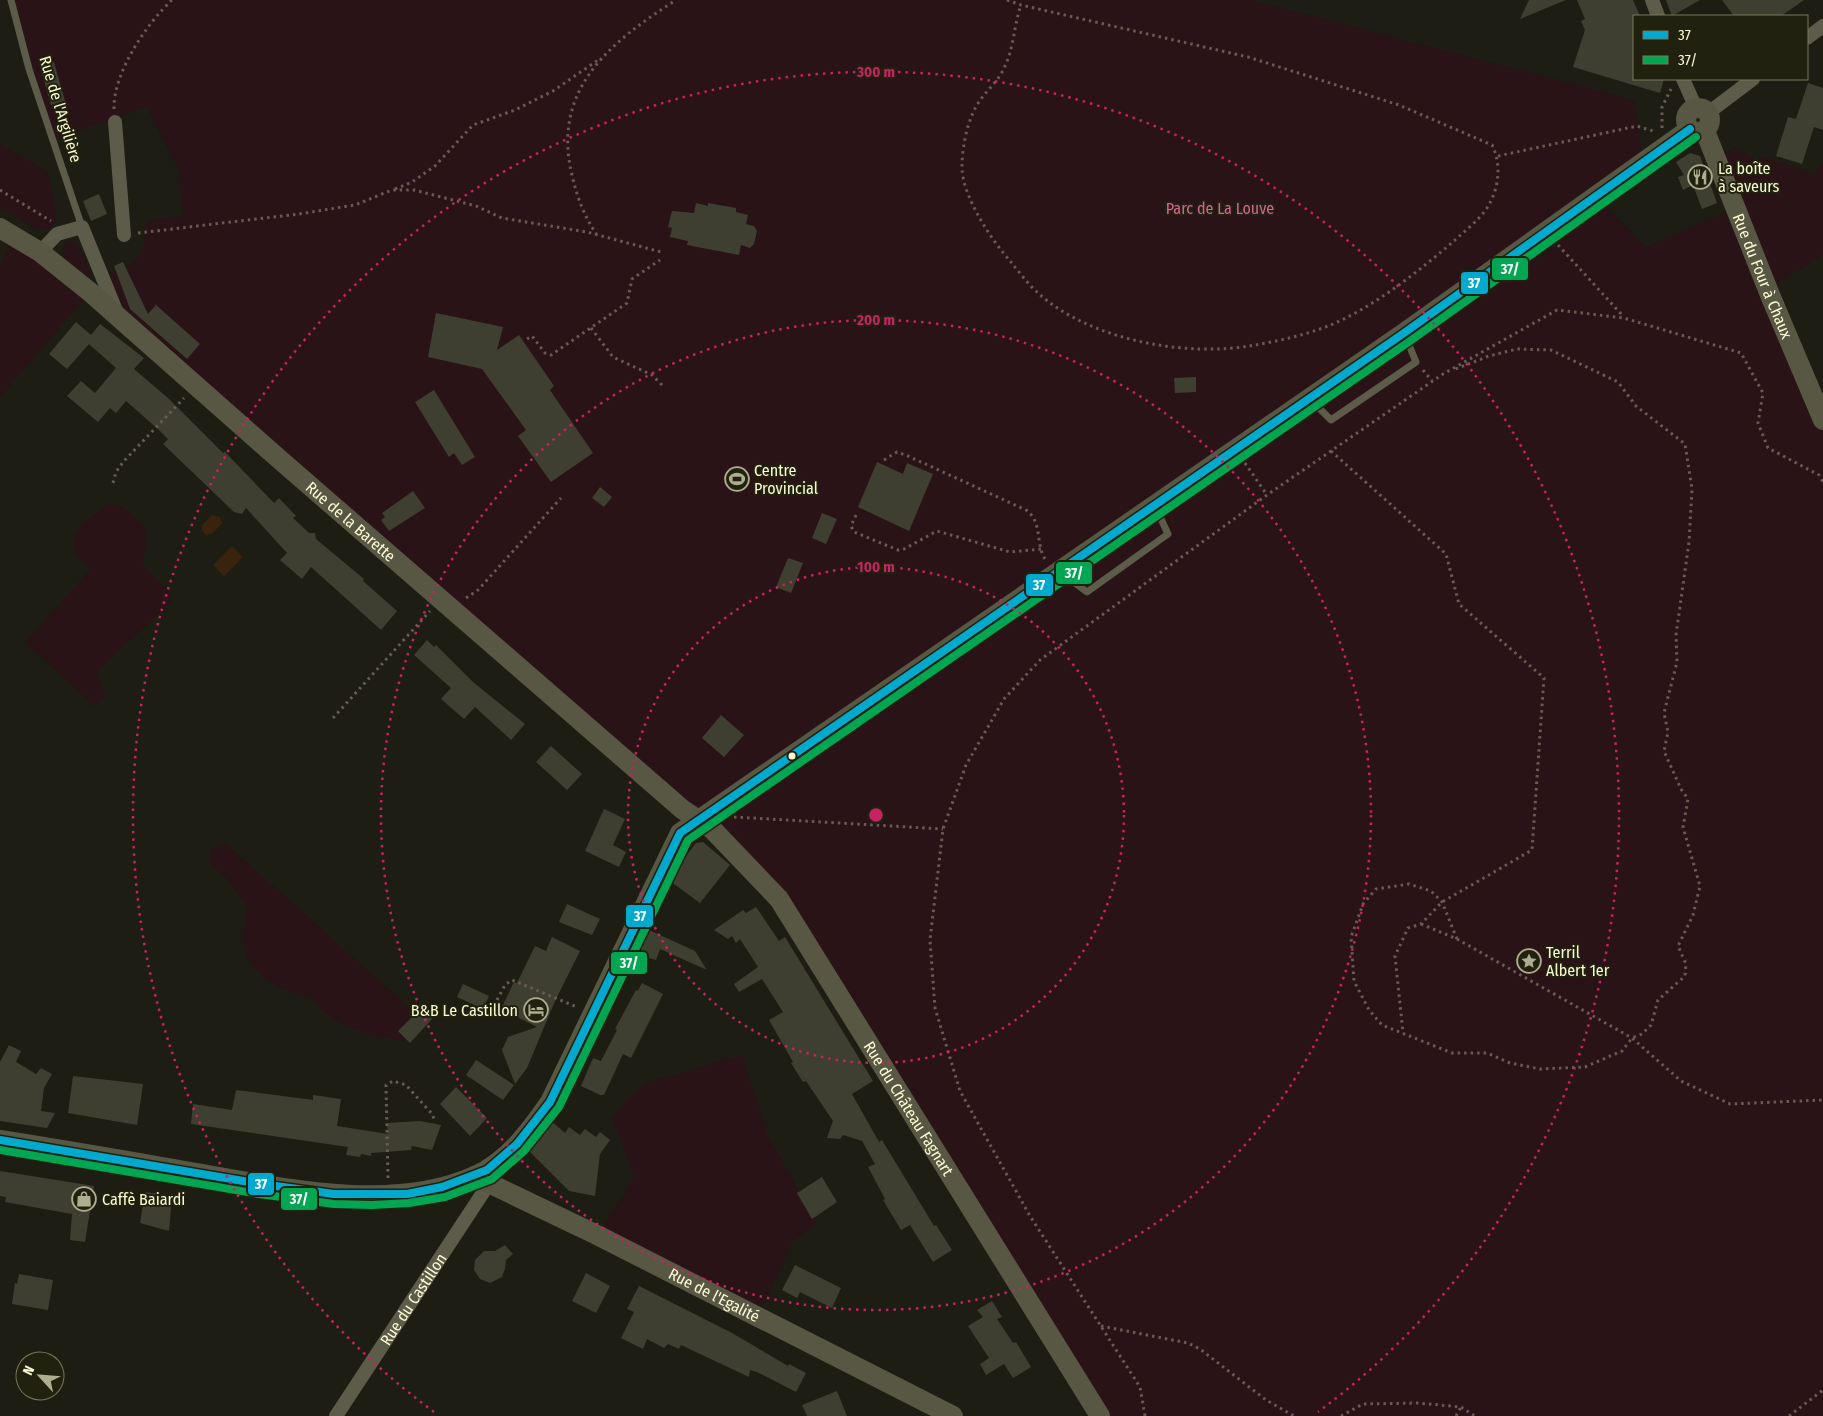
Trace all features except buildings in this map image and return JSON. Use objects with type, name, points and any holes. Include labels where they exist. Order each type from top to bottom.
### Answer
[{"type":"street","points":[[1652,0],[1658,15]]},
{"type":"street","points":[[1808,37],[1823,26]]},
{"type":"street","points":[[1684,80],[1700,120],[1752,80]]},
{"type":"street","name":"Rue du Castillon","points":[[336,1416],[482,1179],[534,1126],[550,1102],[672,846],[680,833],[1404,333],[1668,145],[1700,120]]},
{"type":"street","name":"Rue du Four à Chaux","points":[[1700,120],[1770,295],[1823,420]]},
{"type":"street","points":[[115,122],[124,235]]},
{"type":"street","points":[[40,252],[60,232],[82,227],[119,316]]},
{"type":"street","name":"Rue de la Barette","points":[[0,228],[40,252],[119,316],[441,599],[700,818]]},
{"type":"street","name":"Rue du Château Fagnart","points":[[700,818],[779,899],[1100,1416]]},
{"type":"street","points":[[0,1140],[313,1190],[389,1196],[428,1191],[482,1179]]},
{"type":"street","name":"Rue de l'Egalité","points":[[482,1179],[953,1416]]},
{"type":"lane","name":"Rue de l'Argilière","points":[[11,0],[37,95],[82,227]]},
{"type":"lane","points":[[1309,398],[1331,420],[1416,362],[1404,333]]},
{"type":"lane","points":[[1058,573],[1087,592],[1168,534],[1154,505]]},
{"type":"path","points":[[115,122],[114,105],[122,73],[148,26],[172,0]]},
{"type":"path","points":[[124,235],[355,205],[412,182],[429,171],[446,156],[456,140],[473,125],[515,110],[553,92],[606,55],[637,25],[676,0]]},
{"type":"path","points":[[1007,0],[1021,5],[1248,57],[1399,105],[1492,144],[1498,156],[1498,176],[1493,195],[1479,219],[1418,271],[1329,326],[1254,346],[1233,348],[1156,345],[1112,334],[1068,314],[1036,292],[1002,251],[975,207],[963,182],[963,156],[974,110],[1006,65],[1021,5]]},
{"type":"path","points":[[597,235],[586,220],[575,188],[567,143],[573,101],[606,55]]},
{"type":"path","points":[[1668,145],[1662,134],[1662,107],[1673,87],[1684,80]]},
{"type":"path","points":[[1498,156],[1638,126],[1656,132],[1668,145]]},
{"type":"path","points":[[0,190],[55,223],[60,232]]},
{"type":"path","points":[[392,190],[414,190],[476,206],[502,218],[597,235],[661,252]]},
{"type":"path","points":[[1556,225],[1557,243],[1624,318]]},
{"type":"path","points":[[527,339],[532,336],[545,353],[551,355],[627,303],[632,279],[660,260]]},
{"type":"path","points":[[1145,1416],[1140,1387],[1030,1216],[960,1091],[935,1008],[930,940],[943,829],[966,765],[1004,700],[1040,660],[1267,495],[1443,374],[1557,310],[1624,318],[1741,353],[1763,393],[1758,423],[1768,448],[1819,475],[1823,482]]},
{"type":"path","points":[[591,328],[613,357],[652,375],[664,387]]},
{"type":"path","points":[[1443,374],[1489,356],[1517,349],[1551,350],[1618,382],[1636,406],[1685,444],[1692,489],[1689,542],[1676,635],[1677,662],[1664,713],[1668,732],[1664,751],[1680,789],[1688,799],[1683,827],[1688,852],[1696,868],[1700,886],[1698,900],[1678,946],[1686,964],[1685,976],[1658,1000],[1650,1025],[1642,1034],[1632,1038],[1622,1051],[1585,1067],[1540,1069],[1510,1062],[1487,1053],[1452,1052],[1382,1025],[1369,1010],[1354,981],[1351,937],[1363,904],[1376,890],[1409,884],[1431,891],[1442,902],[1457,939]]},
{"type":"path","points":[[112,482],[124,461],[196,385]]},
{"type":"path","points":[[1235,449],[1267,495]]},
{"type":"path","points":[[1331,451],[1446,554],[1459,604],[1544,678],[1532,850],[1442,902],[1421,924],[1408,928],[1395,956],[1402,1033]]},
{"type":"path","points":[[884,460],[897,452],[1026,510],[1033,515],[1037,524],[1041,549],[1058,573]]},
{"type":"path","points":[[466,598],[478,590],[561,498]]},
{"type":"path","points":[[856,514],[851,526],[854,532],[898,550],[904,549],[937,531],[1010,552],[1041,549]]},
{"type":"path","points":[[333,718],[441,599]]},
{"type":"path","points":[[700,818],[943,829]]},
{"type":"path","points":[[1421,924],[1457,939],[1632,1038],[1681,1081],[1730,1104],[1823,1100]]},
{"type":"path","points":[[497,1000],[504,986],[512,980],[592,1014]]},
{"type":"path","points":[[389,1196],[386,1086],[393,1080],[406,1085],[433,1115],[434,1122]]},
{"type":"path","points":[[1100,1326],[1176,1340],[1200,1349],[1266,1400],[1294,1416]]},
{"type":"path","points":[[1789,1416],[1823,1390]]},
{"type":"path","points":[[1341,1416],[1363,1404],[1418,1403],[1461,1407],[1475,1416]]},
{"type":"path","points":[[1456,1416],[1461,1407]]},
{"type":"green space","name":"Parc de La Louve","points":[[11,0],[1251,0],[1634,100],[1641,149],[1647,160],[1596,196],[1646,247],[1726,212],[1761,299],[1823,420],[1823,1416],[1100,1416],[779,899],[119,316],[102,277],[129,265],[140,255],[143,248],[145,226],[151,219],[184,216],[179,170],[147,107],[51,140]]},
{"type":"green space","points":[[0,144],[48,172],[57,216],[55,223],[49,230],[39,230],[0,208]]},
{"type":"green space","points":[[1736,147],[1756,160],[1765,157],[1815,175],[1819,166],[1823,164],[1823,253],[1819,258],[1767,289],[1715,157]]},
{"type":"green space","points":[[15,236],[90,292],[0,397],[0,265]]},
{"type":"green space","points":[[71,242],[79,246],[90,273],[87,276],[62,255],[63,246]]},
{"type":"green space","points":[[109,504],[127,510],[143,527],[146,543],[142,564],[168,590],[173,600],[96,673],[104,698],[94,706],[25,642],[91,569],[76,555],[73,545],[75,537],[83,524]]},
{"type":"green space","points":[[225,843],[410,1008],[414,1017],[411,1031],[403,1041],[376,1036],[351,1028],[330,1016],[310,996],[288,991],[268,980],[259,972],[252,964],[244,943],[247,907],[228,879],[212,866],[210,857],[212,850]]},
{"type":"green space","points":[[742,1055],[768,1137],[817,1222],[793,1241],[757,1318],[597,1235],[635,1177],[612,1117],[646,1083]]},
{"type":"shaded area","points":[[212,515],[220,517],[222,523],[213,533],[206,535],[202,530],[202,525]]},
{"type":"shaded area","points":[[232,546],[243,557],[224,576],[213,565]]},
{"type":"transit line","name":"37","points":[[0,1140],[261,1184],[334,1194],[407,1194],[442,1187],[487,1170],[517,1144],[550,1102],[680,833],[1404,333],[1690,129]]},
{"type":"transit line","name":"37/","points":[[0,1150],[259,1194],[334,1204],[372,1205],[409,1203],[445,1197],[492,1179],[524,1151],[559,1107],[688,840],[1410,341],[1696,137]]},
{"type":"place","name":"La boîte à saveurs","points":[[1700,177]]},
{"type":"place","name":"Centre Provincial","points":[[737,479]]},
{"type":"place","name":"Terril Albert 1er","points":[[1529,961]]},
{"type":"place","name":"B&B Le Castillon","points":[[536,1010]]},
{"type":"place","name":"Caffè Baiardi","points":[[84,1199]]}]
